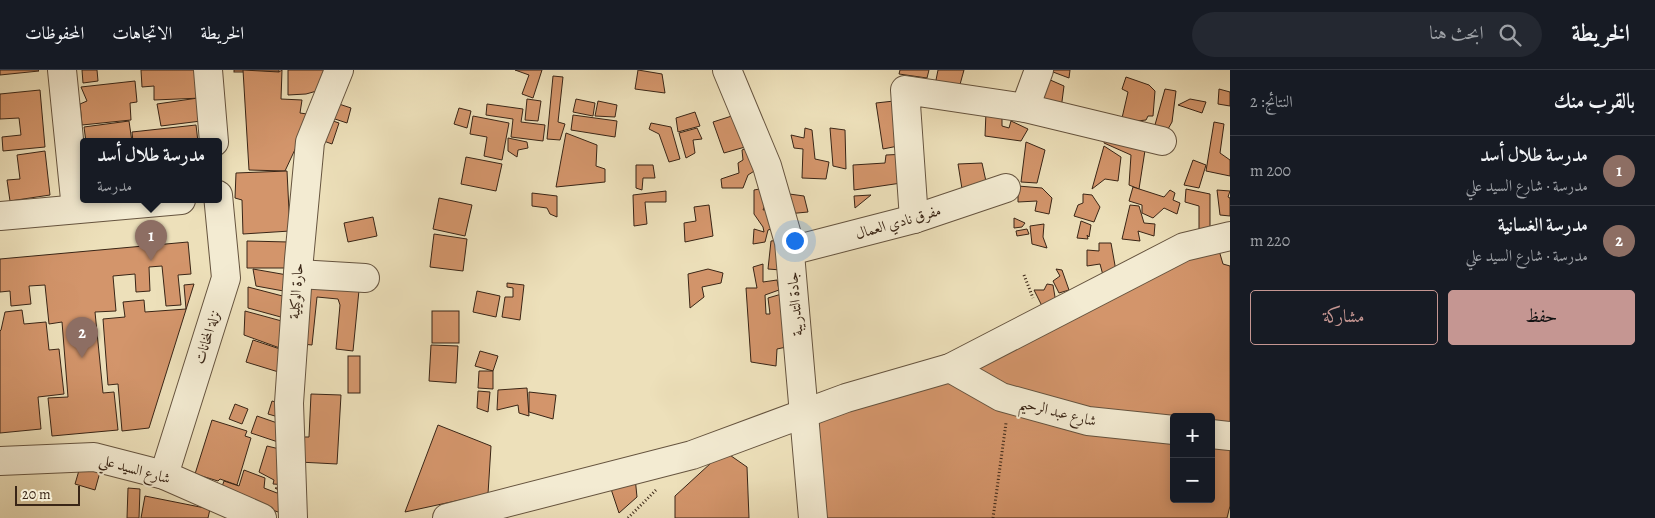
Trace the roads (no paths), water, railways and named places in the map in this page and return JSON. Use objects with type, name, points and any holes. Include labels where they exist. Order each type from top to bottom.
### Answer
[{"type":"street","points":[[62,70],[76,209]]},
{"type":"street","points":[[208,70],[214,138]]},
{"type":"street","name":"حارة الوكيلية","points":[[292,518],[289,404],[310,142],[339,70]]},
{"type":"street","name":"جادة التدريبة","points":[[727,70],[767,166],[789,242],[813,518]]},
{"type":"street","points":[[1025,108],[1039,70]]},
{"type":"street","points":[[914,219],[905,90],[1025,108],[1162,141]]},
{"type":"street","name":"مفرق نادي العمال","points":[[790,251],[914,219],[1006,188]]},
{"type":"street","points":[[0,216],[146,203]]},
{"type":"street","name":"نزلة المخانات","points":[[164,475],[226,278],[220,203]]},
{"type":"street","points":[[447,518],[692,454],[846,398],[950,368],[1184,247],[1230,236]]},
{"type":"street","points":[[298,274],[366,278]]},
{"type":"street","name":"شارع عبد الرحيم","points":[[950,368],[1000,397],[1088,421],[1170,430]]},
{"type":"street","points":[[1215,434],[1230,436]]},
{"type":"street","name":"شارع السيد علي","points":[[0,461],[94,457],[164,475],[262,518]]},
{"type":"place","name":"مدرسة طلال أسد","points":[[151,261]]},
{"type":"place","name":"مدرسة الغسانية","points":[[82,358]]}]
